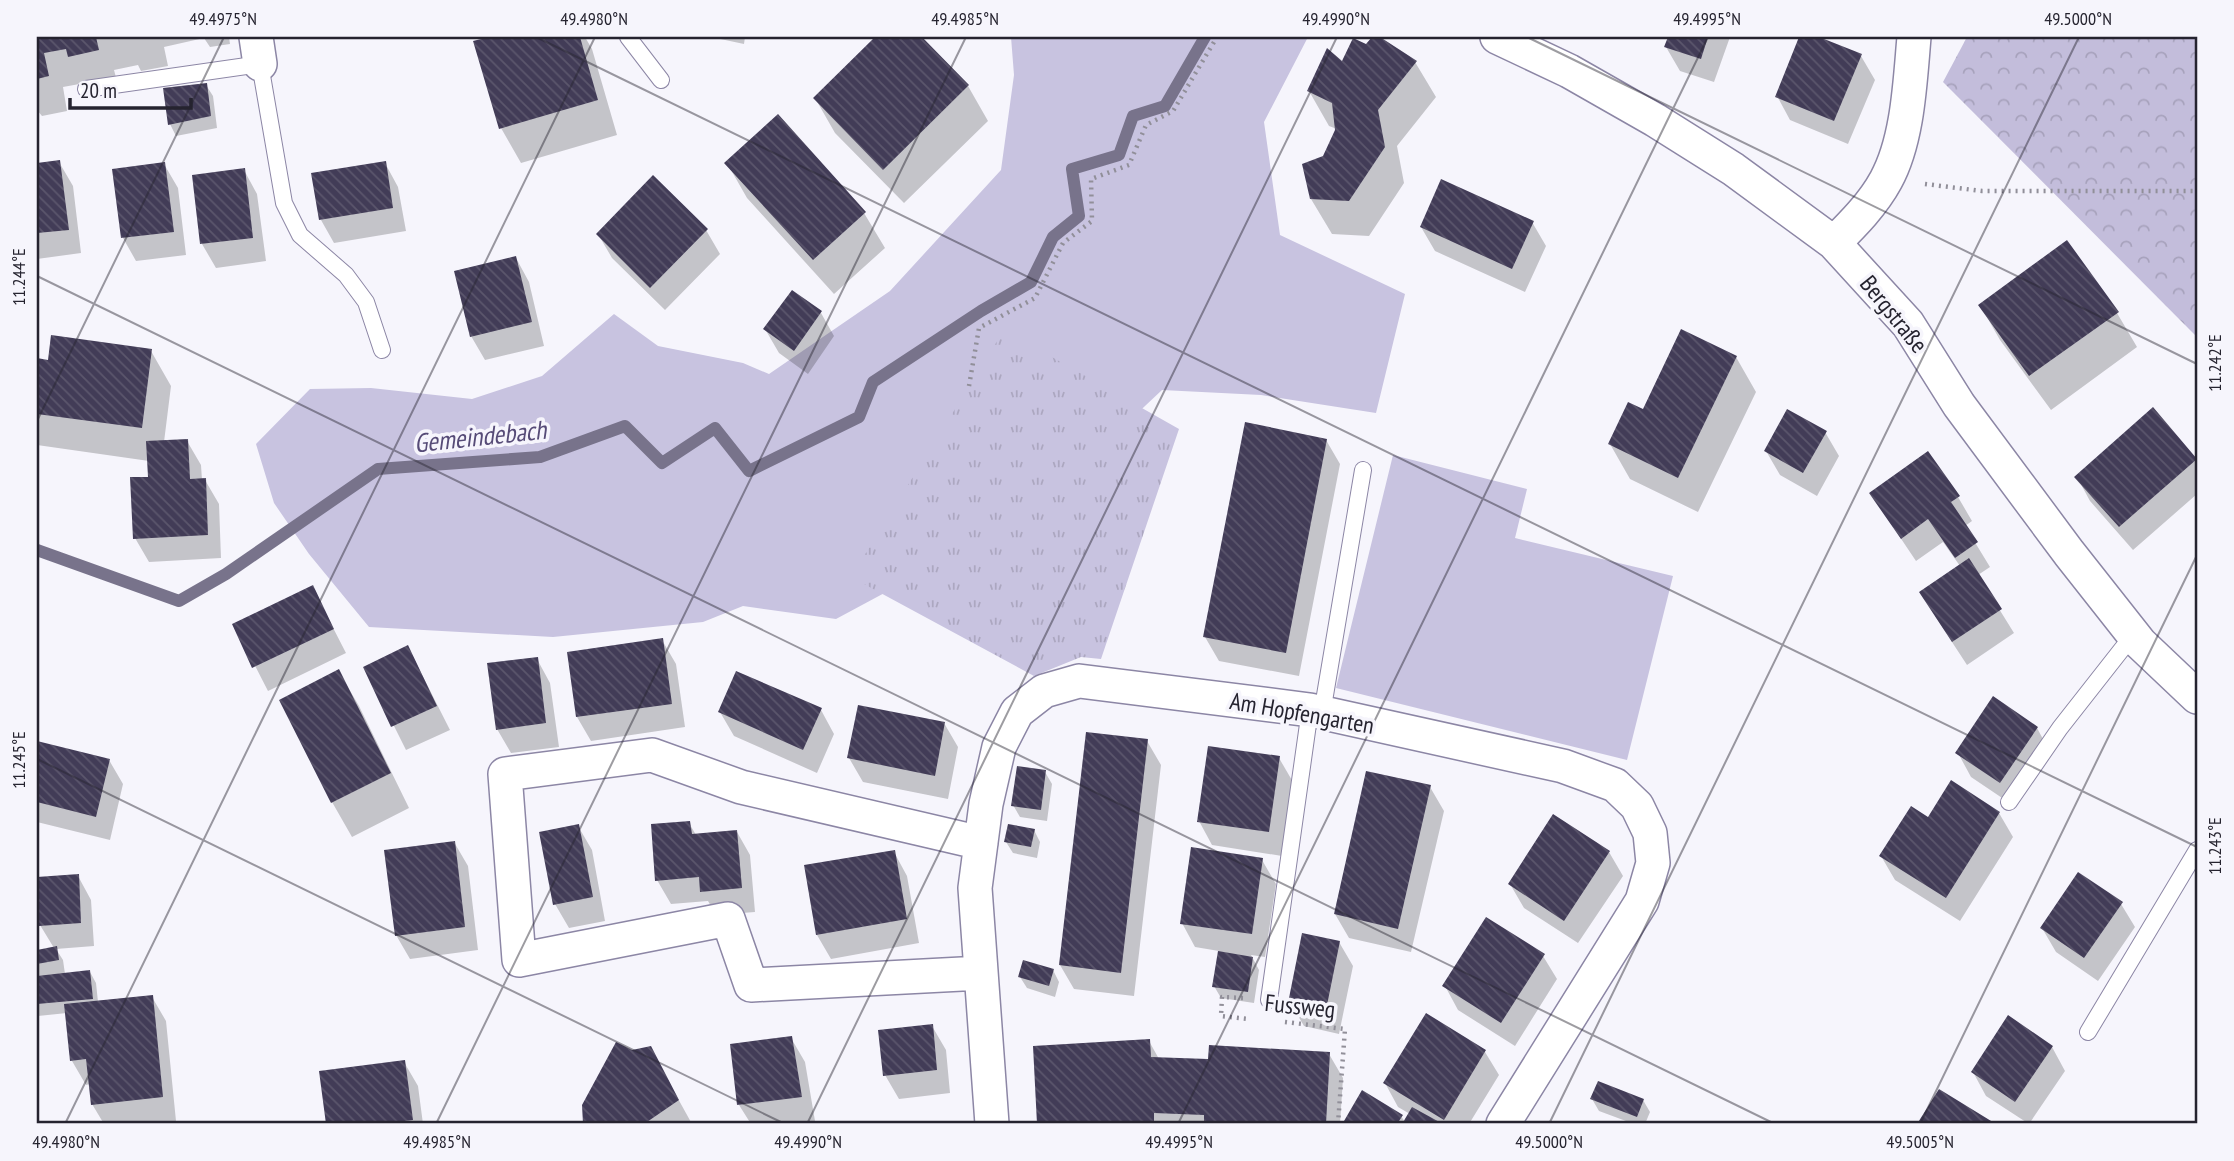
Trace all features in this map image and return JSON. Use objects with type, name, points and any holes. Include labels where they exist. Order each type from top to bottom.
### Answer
[{"type":"street","name":"Bergstraße","points":[[1497,37],[1569,71],[1655,120],[1733,169],[1834,243],[1908,324],[1959,405],[2068,553],[2133,635],[2197,696]]},
{"type":"street","points":[[1834,243],[1858,219],[1886,180],[1900,139],[1909,96],[1914,37]]},
{"type":"street","name":"Am Hopfengarten","points":[[992,1124],[975,888],[986,804],[999,747],[1017,712],[1044,691],[1079,681],[1316,712],[1563,766],[1615,785],[1637,806],[1650,833],[1653,863],[1643,901],[1503,1124]]},
{"type":"street","points":[[981,843],[741,787],[652,755],[505,774],[519,960],[728,919],[751,985],[981,973]]},
{"type":"lane","points":[[628,37],[661,80]]},
{"type":"lane","points":[[86,89],[258,50],[284,203],[300,235],[346,275],[366,302],[382,350]]},
{"type":"lane","points":[[1269,1000],[1316,712],[1363,470]]},
{"type":"lane","points":[[2009,802],[2060,728],[2133,635]]},
{"type":"lane","points":[[2088,1032],[2197,850]]},
{"type":"path","points":[[969,386],[979,328],[1035,298],[1063,243],[1093,220],[1091,178],[1129,165],[1146,125],[1173,111],[1217,37]]},
{"type":"path","points":[[1886,180],[1982,191],[2197,191]]},
{"type":"path","name":"Fussweg","points":[[1248,1019],[1221,1016],[1222,996],[1269,1000]]},
{"type":"path","name":"Fussweg","points":[[1276,1022],[1345,1028],[1338,1124]]},
{"type":"green space","points":[[1011,37],[1308,37],[1264,122],[1280,235],[1405,294],[1376,413],[1261,395],[1162,390],[1077,470],[957,554],[836,619],[743,606],[703,622],[553,637],[369,627],[309,554],[274,503],[256,444],[310,389],[371,388],[472,399],[542,376],[614,314],[658,346],[743,363],[769,374],[890,291],[1001,170],[1014,75]]},
{"type":"green space","points":[[1967,37],[2197,37],[2197,337],[1943,82]]},
{"type":"green space","points":[[1004,330],[1179,429],[1101,659],[1081,657],[1034,676],[851,577]]},
{"type":"green space","points":[[1393,455],[1527,489],[1515,538],[1673,576],[1627,760],[1336,688]]},
{"type":"building","points":[[37,37],[96,37],[99,50],[68,57],[66,49],[44,53],[49,76],[37,79]]},
{"type":"building","points":[[489,37],[580,37],[598,100],[499,129],[473,41]]},
{"type":"building","points":[[875,37],[922,37],[969,85],[883,170],[813,98]]},
{"type":"building","points":[[1372,37],[1380,37],[1417,61],[1378,110],[1385,147],[1349,201],[1310,199],[1302,164],[1323,156],[1335,130],[1332,103],[1307,91],[1327,48],[1342,61],[1353,38],[1366,44]]},
{"type":"building","points":[[1668,37],[1708,37],[1701,59],[1664,47]]},
{"type":"building","points":[[1799,37],[1819,37],[1862,54],[1834,121],[1775,97]]},
{"type":"building","points":[[207,83],[211,116],[168,125],[163,88]]},
{"type":"building","points":[[778,114],[866,212],[813,260],[724,163]]},
{"type":"building","points":[[60,160],[69,230],[37,233],[37,163]]},
{"type":"building","points":[[386,161],[393,208],[319,220],[311,173]]},
{"type":"building","points":[[165,162],[174,232],[121,238],[112,169]]},
{"type":"building","points":[[245,168],[253,238],[200,244],[192,175]]},
{"type":"building","points":[[653,175],[708,229],[650,288],[596,234]]},
{"type":"building","points":[[1441,179],[1534,221],[1512,269],[1420,227]]},
{"type":"building","points":[[2067,240],[2119,312],[2029,376],[1978,305]]},
{"type":"building","points":[[516,256],[532,322],[470,337],[454,271]]},
{"type":"building","points":[[792,290],[822,311],[794,351],[763,329]]},
{"type":"building","points":[[1681,329],[1737,356],[1678,478],[1608,444],[1628,402],[1643,409]]},
{"type":"building","points":[[51,335],[152,349],[142,428],[37,414],[37,358],[48,360]]},
{"type":"building","points":[[2153,407],[2197,459],[2119,527],[2074,477]]},
{"type":"building","points":[[1787,409],[1827,431],[1803,473],[1764,451]]},
{"type":"building","points":[[1245,422],[1327,439],[1286,653],[1203,637]]},
{"type":"building","points":[[188,439],[190,479],[206,478],[208,535],[133,539],[130,477],[148,477],[146,441]]},
{"type":"building","points":[[1928,451],[1960,496],[1951,502],[1978,542],[1955,558],[1928,519],[1901,539],[1869,493]]},
{"type":"building","points":[[1969,558],[2002,609],[1952,642],[1919,592]]},
{"type":"building","points":[[313,585],[334,629],[252,668],[232,624]]},
{"type":"building","points":[[663,638],[672,704],[576,717],[567,652]]},
{"type":"building","points":[[408,645],[437,706],[391,727],[363,667]]},
{"type":"building","points":[[538,657],[546,723],[496,730],[487,663]]},
{"type":"building","points":[[339,669],[391,773],[331,803],[279,700]]},
{"type":"building","points":[[736,671],[822,708],[803,750],[718,712]]},
{"type":"building","points":[[1993,696],[2038,727],[2000,783],[1955,753]]},
{"type":"building","points":[[858,705],[945,722],[935,776],[847,758]]},
{"type":"building","points":[[1086,732],[1148,739],[1121,973],[1059,965]]},
{"type":"building","points":[[37,741],[110,759],[96,817],[37,802]]},
{"type":"building","points":[[1208,746],[1280,756],[1269,832],[1197,822]]},
{"type":"building","points":[[1017,766],[1046,770],[1041,810],[1011,806]]},
{"type":"building","points":[[1366,771],[1431,785],[1398,929],[1334,914]]},
{"type":"building","points":[[1951,780],[2000,812],[1946,898],[1879,856],[1911,806],[1928,817]]},
{"type":"building","points":[[1553,814],[1610,851],[1564,921],[1508,884]]},
{"type":"building","points":[[690,821],[692,834],[737,830],[742,888],[700,892],[699,877],[655,881],[651,824]]},
{"type":"building","points":[[579,824],[593,897],[553,905],[539,832]]},
{"type":"building","points":[[1008,824],[1035,829],[1031,847],[1004,842]]},
{"type":"building","points":[[455,841],[465,927],[395,936],[384,850]]},
{"type":"building","points":[[1191,847],[1263,858],[1252,934],[1180,924]]},
{"type":"building","points":[[895,850],[907,919],[816,935],[804,865]]},
{"type":"building","points":[[2078,872],[2123,902],[2084,958],[2040,928]]},
{"type":"building","points":[[79,874],[81,923],[39,926],[37,877]]},
{"type":"building","points":[[1486,917],[1545,954],[1501,1023],[1442,986]]},
{"type":"building","points":[[1302,933],[1340,941],[1326,1010],[1288,1003]]},
{"type":"building","points":[[57,946],[59,960],[37,964],[37,950]]},
{"type":"building","points":[[1218,951],[1253,957],[1248,992],[1212,987]]},
{"type":"building","points":[[1023,960],[1054,969],[1049,986],[1018,977]]},
{"type":"building","points":[[90,970],[93,999],[37,1004],[37,976]]},
{"type":"building","points":[[153,995],[163,1097],[91,1105],[86,1059],[70,1061],[64,1004]]},
{"type":"building","points":[[1426,1013],[1486,1050],[1444,1120],[1383,1083]]},
{"type":"building","points":[[2008,1015],[2053,1046],[2015,1102],[1971,1072]]},
{"type":"building","points":[[933,1024],[937,1070],[883,1076],[878,1030]]},
{"type":"building","points":[[792,1036],[802,1097],[737,1105],[730,1044]]},
{"type":"building","points":[[1150,1039],[1151,1057],[1208,1059],[1209,1045],[1330,1052],[1326,1124],[1204,1124],[1204,1115],[1154,1113],[1154,1124],[1037,1124],[1033,1046]]},
{"type":"building","points":[[616,1042],[632,1050],[651,1046],[679,1100],[644,1124],[583,1124],[582,1105]]},
{"type":"building","points":[[405,1060],[413,1120],[380,1124],[326,1124],[319,1071]]},
{"type":"building","points":[[1598,1081],[1644,1099],[1637,1117],[1590,1099]]},
{"type":"building","points":[[1939,1089],[1996,1124],[1917,1124]]},
{"type":"building","points":[[1362,1090],[1403,1115],[1397,1124],[1350,1124],[1344,1121]]},
{"type":"building","points":[[1412,1107],[1443,1124],[1402,1124]]},
{"type":"waterway","name":"Gemeindebach","points":[[37,550],[179,601],[226,574],[378,469],[540,457],[625,426],[662,463],[715,428],[749,471],[859,417],[873,382],[981,311],[1031,282],[1053,237],[1079,216],[1072,169],[1119,155],[1133,116],[1165,106],[1205,37]]}]
